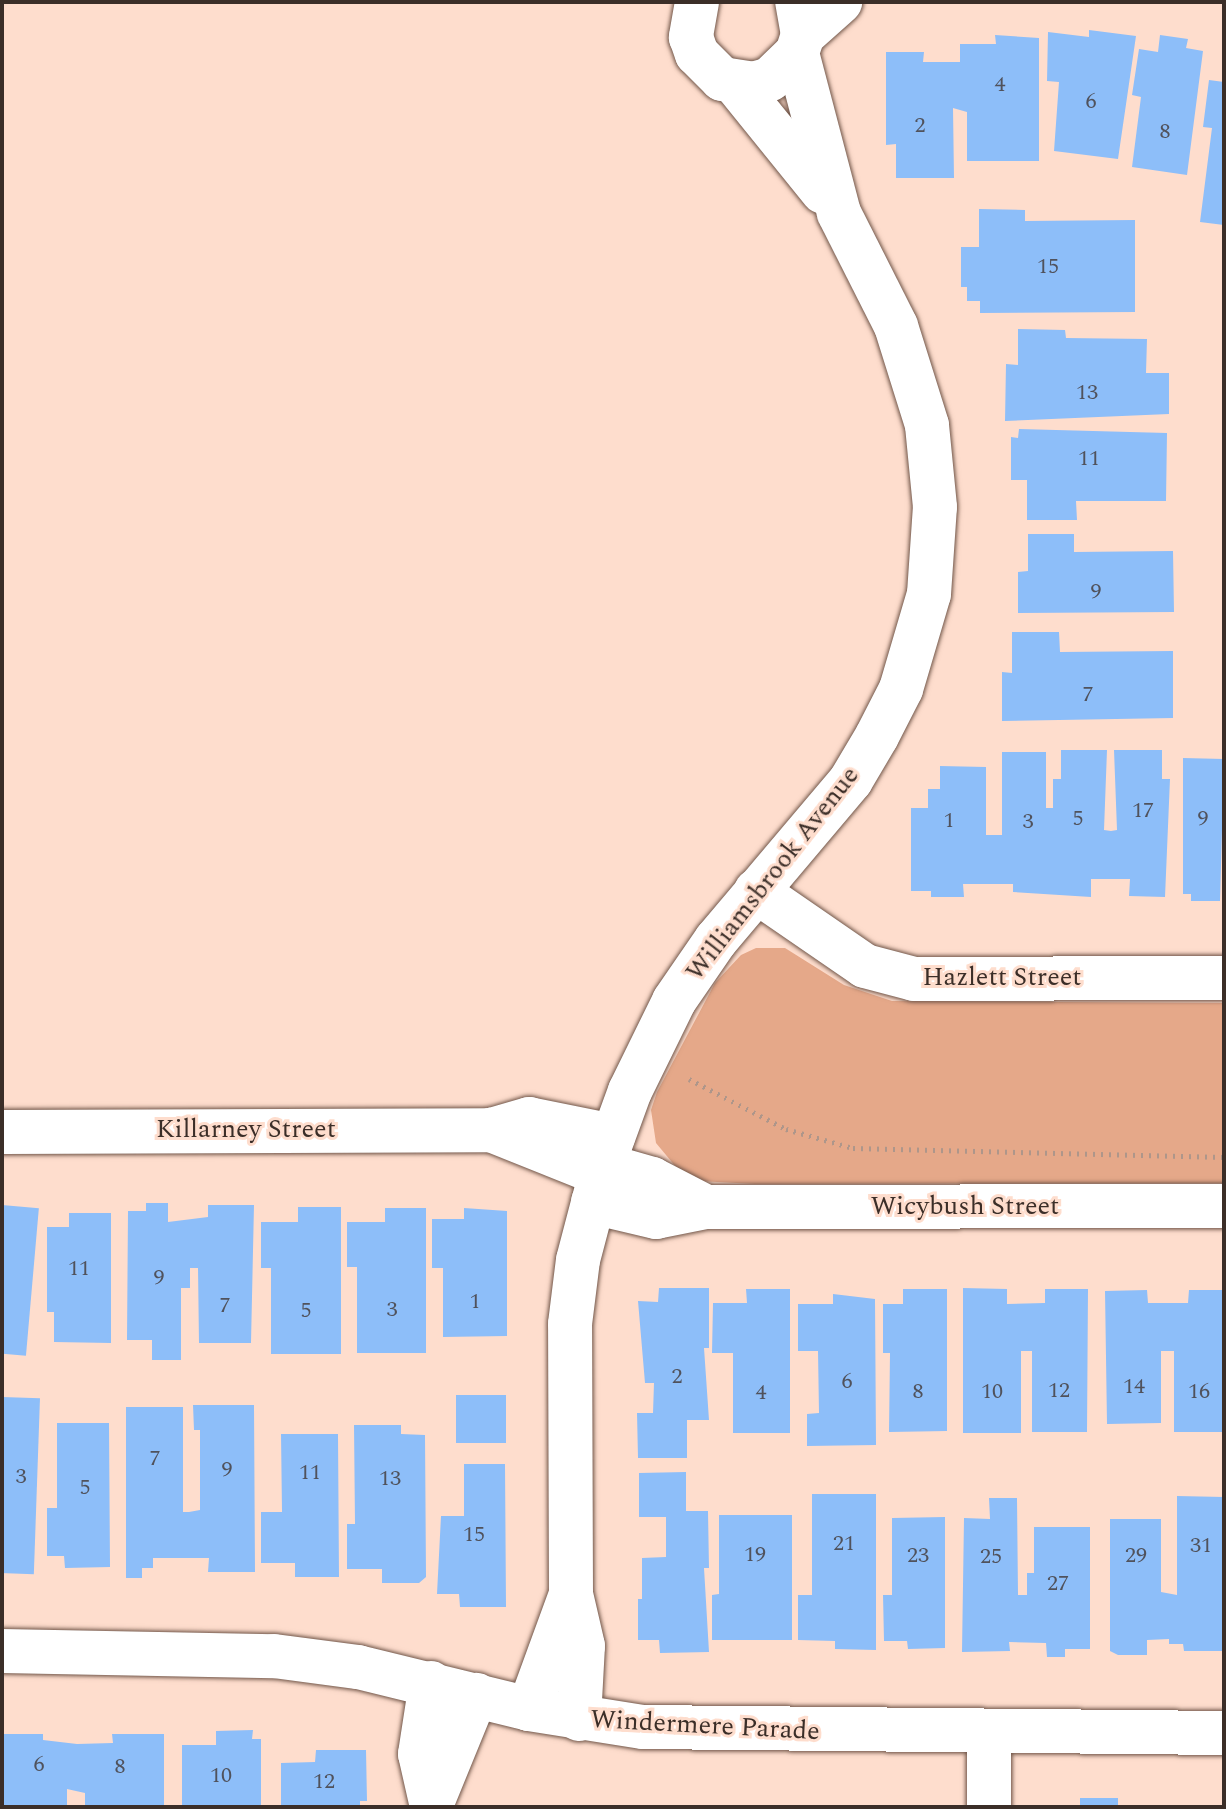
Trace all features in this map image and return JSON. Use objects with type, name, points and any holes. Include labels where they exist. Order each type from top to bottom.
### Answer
[{"type":"street","points":[[734,82],[770,79],[799,30],[840,2]]},
{"type":"street","name":"Williamsbrook Avenue","points":[[694,5],[691,37],[697,54],[708,68],[734,82],[839,213]]},
{"type":"street","name":"Williamsbrook Avenue","points":[[579,1719],[583,1646],[571,1594],[570,1324],[603,1169],[674,1001],[756,891],[851,780],[877,736],[916,647],[934,548],[932,460],[914,376],[839,213],[799,30]]},
{"type":"street","name":"Hazlett Street","points":[[756,891],[865,966],[914,979],[1224,978]]},
{"type":"street","name":"Killarney Street","points":[[2,1132],[491,1130],[603,1169]]},
{"type":"street","name":"Wicybush Street","points":[[603,1169],[656,1217],[706,1207],[1224,1206]]},
{"type":"street","name":"Williamsbrook Avenue","points":[[529,1709],[571,1594]]},
{"type":"street","name":"Windermere Parade","points":[[2,1651],[274,1656],[431,1683],[579,1719],[720,1731],[989,1735],[1224,1733]]},
{"type":"street","points":[[431,1683],[420,1754],[432,1805]]},
{"type":"street","points":[[432,1805],[476,1695]]},
{"type":"street","points":[[989,1735],[989,1807]]},
{"type":"path","points":[[689,1079],[786,1129],[853,1148],[1224,1157]]},
{"type":"shaded area","points":[[756,948],[785,948],[844,985],[892,1001],[1224,1003],[1224,1183],[755,1184],[699,1181],[681,1173],[656,1143],[651,1110],[657,1092],[715,983],[741,955]]},
{"type":"building","points":[[1089,30],[1136,36],[1118,159],[1054,151],[1059,82],[1047,81],[1048,32],[1089,37]]},
{"type":"building","points":[[995,35],[1039,38],[1039,161],[967,161],[967,112],[953,108],[954,178],[896,178],[896,144],[886,145],[886,52],[924,52],[923,62],[960,62],[960,44],[996,44]]},
{"type":"building","points":[[1160,35],[1188,39],[1186,48],[1203,51],[1187,175],[1132,167],[1141,97],[1132,95],[1139,49],[1158,52]]},
{"type":"building","points":[[1209,80],[1224,82],[1224,225],[1200,222],[1212,128],[1203,127]]},
{"type":"building","points":[[979,209],[1025,210],[1025,221],[1135,220],[1135,312],[980,313],[980,301],[967,301],[967,287],[961,287],[961,247],[979,247]]},
{"type":"building","points":[[1018,329],[1065,330],[1066,338],[1147,339],[1146,373],[1169,373],[1169,414],[1005,421],[1006,364],[1018,365]]},
{"type":"building","points":[[1019,429],[1167,433],[1166,501],[1076,501],[1077,520],[1027,520],[1027,480],[1011,480],[1011,437],[1018,438]]},
{"type":"building","points":[[1028,534],[1074,534],[1074,552],[1173,551],[1174,612],[1018,613],[1018,572],[1028,571]]},
{"type":"building","points":[[1012,632],[1059,632],[1060,652],[1173,651],[1173,718],[1002,721],[1002,672],[1012,673]]},
{"type":"building","points":[[1061,750],[1107,750],[1104,830],[1111,831],[1117,830],[1114,750],[1162,750],[1162,779],[1170,779],[1165,897],[1129,896],[1130,879],[1091,879],[1091,897],[1013,892],[1013,884],[963,884],[964,897],[931,897],[931,891],[911,891],[911,808],[928,808],[928,789],[940,789],[940,766],[986,767],[986,835],[1002,835],[1002,752],[1046,752],[1046,808],[1053,808],[1053,779],[1061,779]]},
{"type":"building","points":[[1183,758],[1224,759],[1220,901],[1191,901],[1191,894],[1183,894]]},
{"type":"building","points":[[146,1203],[168,1203],[168,1222],[208,1217],[208,1205],[254,1205],[251,1343],[199,1343],[198,1268],[190,1268],[190,1288],[181,1288],[181,1360],[152,1360],[152,1340],[127,1340],[128,1211],[146,1211]]},
{"type":"building","points":[[2,1205],[39,1208],[26,1356],[2,1354]]},
{"type":"building","points":[[298,1207],[341,1207],[341,1354],[271,1354],[271,1268],[261,1268],[261,1222],[298,1222]]},
{"type":"building","points":[[385,1208],[426,1208],[426,1353],[357,1353],[357,1267],[347,1267],[347,1222],[385,1222]]},
{"type":"building","points":[[464,1208],[507,1211],[507,1336],[443,1337],[443,1268],[432,1268],[432,1219],[464,1219]]},
{"type":"building","points":[[69,1213],[111,1213],[111,1343],[54,1342],[54,1312],[47,1312],[47,1227],[69,1227]]},
{"type":"building","points":[[659,1288],[709,1288],[709,1348],[704,1348],[709,1420],[687,1420],[687,1458],[638,1458],[637,1413],[653,1413],[654,1383],[645,1383],[638,1301],[658,1302]]},
{"type":"building","points":[[963,1288],[1007,1289],[1007,1304],[1045,1303],[1045,1289],[1088,1289],[1087,1432],[1032,1432],[1032,1351],[1021,1351],[1021,1433],[963,1433]]},
{"type":"building","points":[[746,1289],[790,1289],[790,1433],[733,1433],[733,1353],[712,1353],[713,1303],[747,1303]]},
{"type":"building","points":[[903,1289],[947,1289],[947,1431],[889,1432],[890,1353],[883,1353],[883,1304],[903,1304]]},
{"type":"building","points":[[1147,1290],[1148,1303],[1188,1303],[1189,1290],[1224,1290],[1224,1432],[1174,1432],[1174,1351],[1161,1351],[1161,1423],[1107,1424],[1105,1291]]},
{"type":"building","points":[[833,1294],[875,1299],[876,1445],[807,1446],[807,1414],[819,1413],[818,1351],[798,1351],[798,1304],[833,1304]]},
{"type":"building","points":[[456,1395],[506,1395],[506,1443],[456,1443]]},
{"type":"building","points":[[2,1397],[40,1398],[34,1574],[2,1573]]},
{"type":"building","points":[[193,1405],[254,1405],[255,1572],[208,1572],[209,1558],[153,1558],[153,1568],[142,1568],[142,1578],[126,1578],[126,1407],[183,1407],[183,1512],[189,1512],[200,1510],[200,1430],[194,1430]]},
{"type":"building","points":[[57,1423],[109,1423],[110,1567],[65,1568],[64,1556],[47,1556],[47,1508],[57,1508]]},
{"type":"building","points":[[354,1425],[401,1425],[401,1434],[425,1435],[426,1577],[419,1583],[382,1583],[382,1569],[347,1569],[347,1524],[355,1524]]},
{"type":"building","points":[[281,1434],[338,1434],[339,1577],[295,1577],[295,1563],[261,1563],[261,1512],[282,1512]]},
{"type":"building","points":[[464,1464],[505,1464],[506,1607],[460,1607],[459,1594],[437,1594],[441,1516],[464,1516]]},
{"type":"building","points":[[686,1472],[686,1511],[708,1511],[709,1568],[704,1568],[709,1652],[660,1653],[659,1640],[638,1640],[638,1599],[642,1599],[642,1558],[666,1557],[666,1517],[639,1517],[639,1473]]},
{"type":"building","points":[[812,1494],[876,1494],[876,1650],[835,1649],[835,1641],[798,1640],[798,1595],[812,1595]]},
{"type":"building","points":[[1177,1496],[1224,1497],[1224,1651],[1184,1651],[1183,1644],[1169,1644],[1169,1639],[1147,1640],[1147,1655],[1118,1655],[1110,1651],[1110,1519],[1161,1519],[1161,1592],[1177,1595]]},
{"type":"building","points":[[989,1498],[1017,1498],[1018,1595],[1027,1595],[1027,1573],[1034,1573],[1034,1527],[1090,1527],[1090,1649],[1065,1649],[1065,1657],[1047,1657],[1046,1643],[1009,1642],[1010,1651],[962,1652],[964,1518],[990,1519]]},
{"type":"building","points":[[719,1515],[792,1515],[792,1640],[712,1640],[712,1595],[719,1594]]},
{"type":"building","points":[[945,1517],[945,1648],[908,1649],[907,1641],[884,1641],[883,1595],[892,1595],[892,1518]]},
{"type":"building","points":[[253,1730],[252,1739],[261,1739],[261,1807],[182,1807],[182,1745],[216,1745],[216,1731]]},
{"type":"building","points":[[2,1734],[43,1734],[43,1740],[77,1744],[113,1743],[112,1734],[164,1734],[164,1807],[85,1807],[85,1793],[67,1789],[67,1807],[2,1807]]},
{"type":"building","points":[[316,1750],[366,1750],[367,1801],[360,1801],[360,1807],[281,1807],[281,1763],[315,1762]]},
{"type":"building","points":[[1080,1798],[1118,1798],[1118,1807],[1080,1807]]}]
